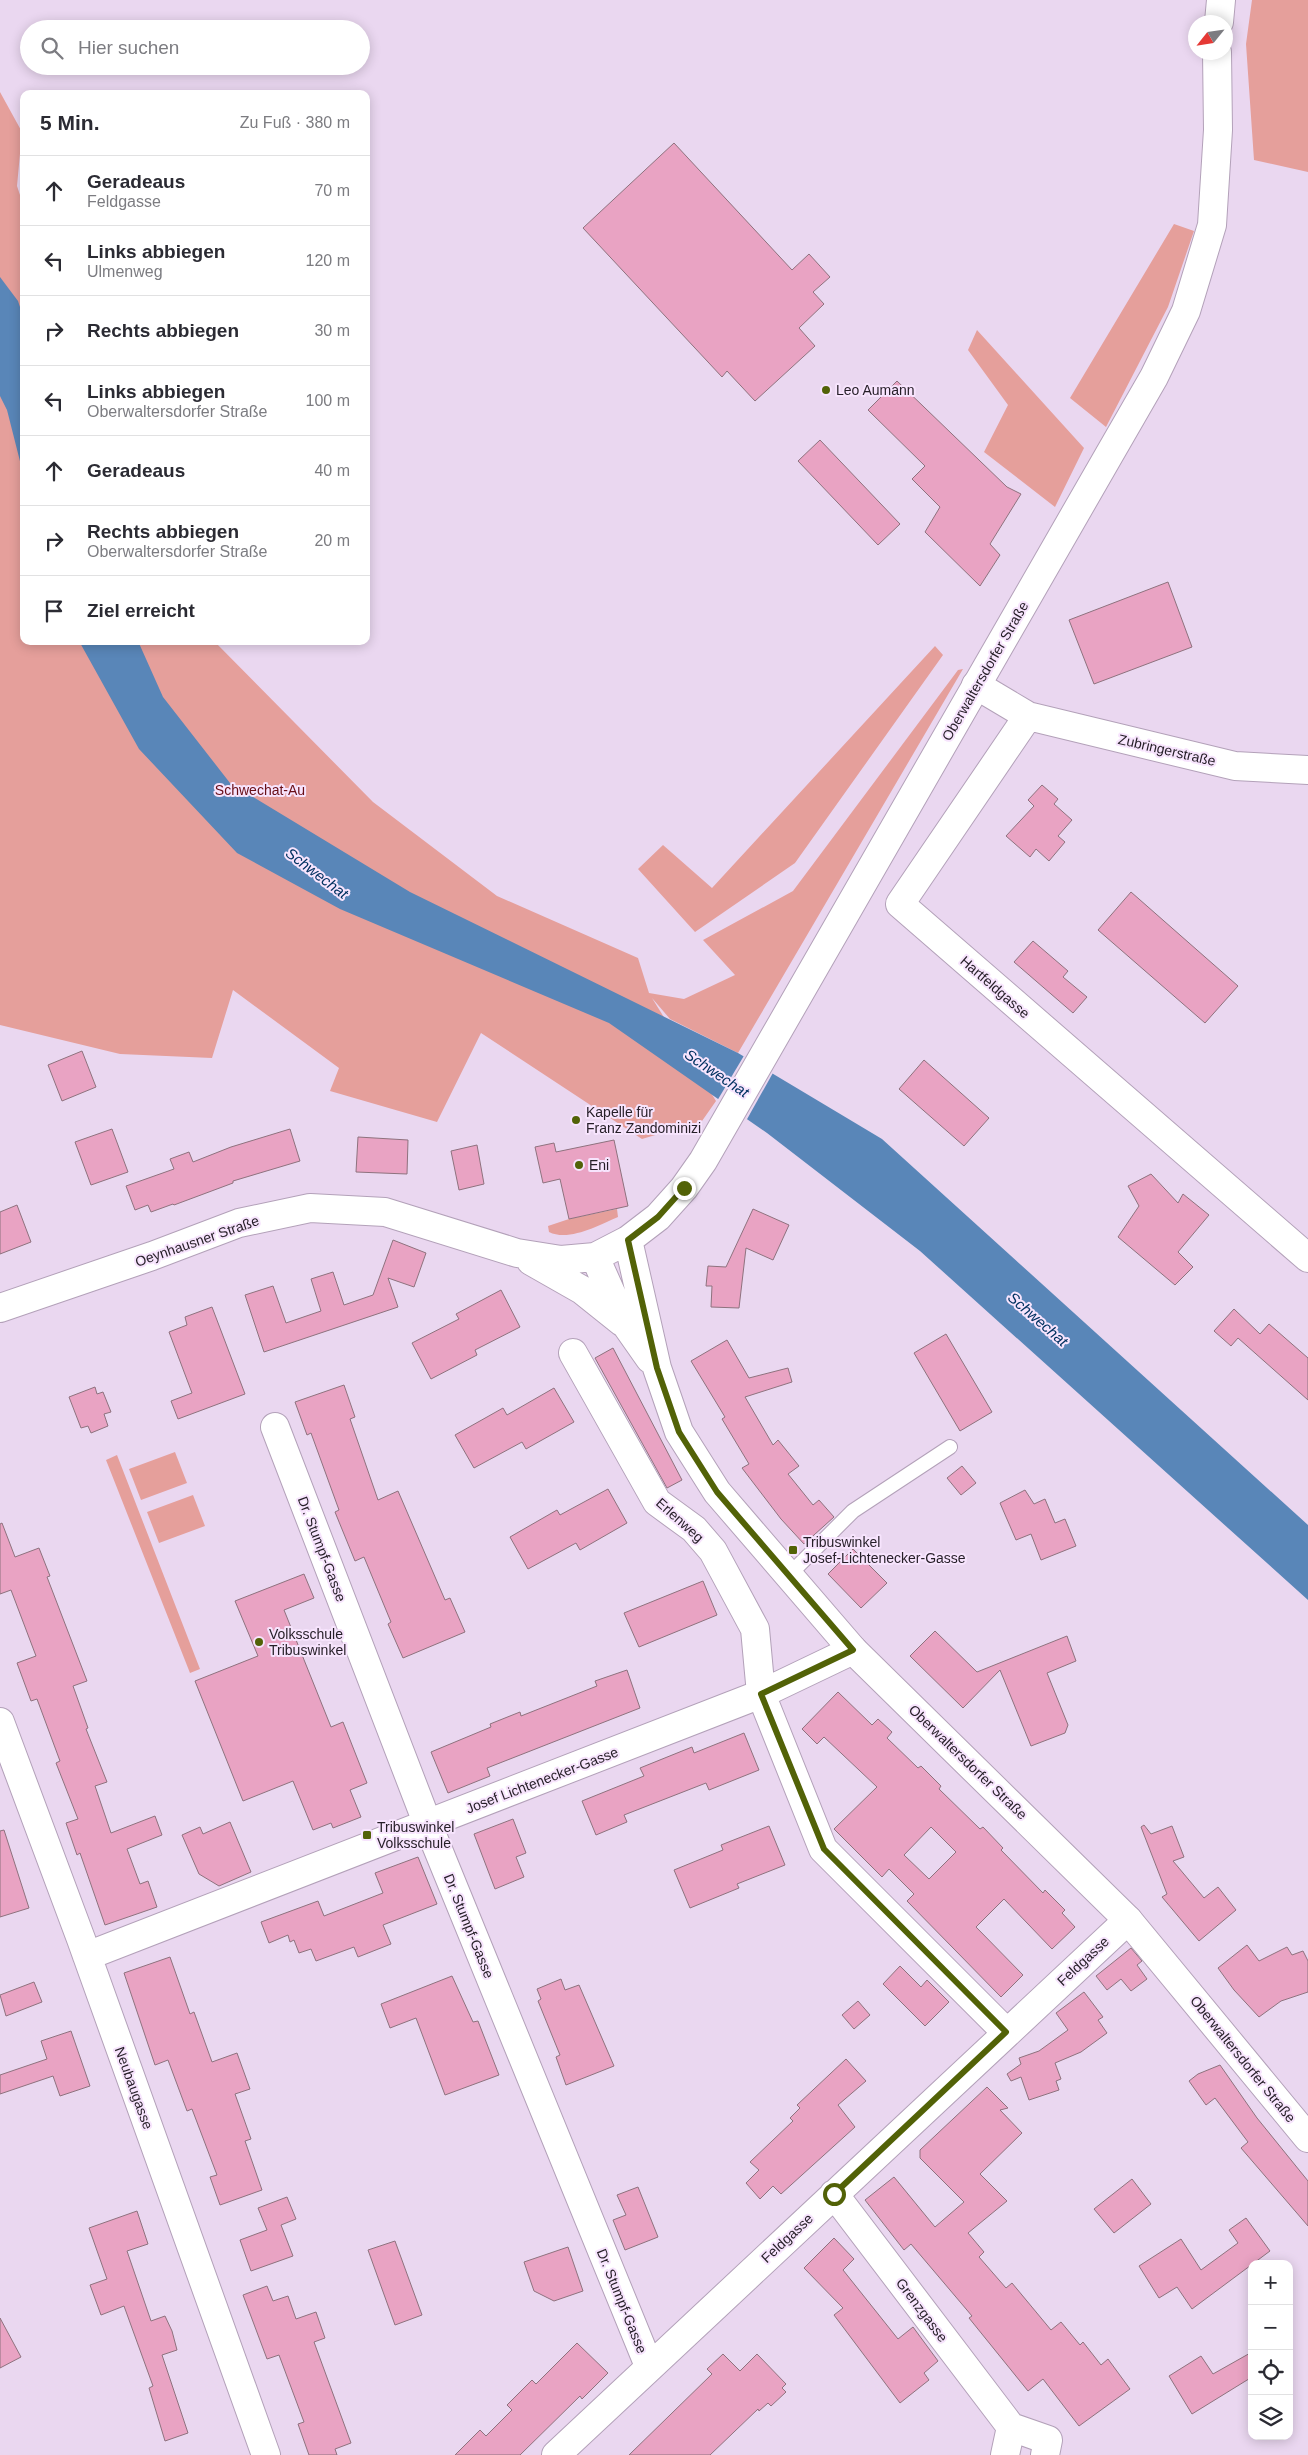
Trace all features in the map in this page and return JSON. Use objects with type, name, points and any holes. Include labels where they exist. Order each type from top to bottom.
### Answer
[{"type":"street","points":[[1220,15],[1221,0]]},
{"type":"street","name":"Oberwaltersdorfer Straße","points":[[628,1240],[658,1217],[684,1188],[709,1150],[1144,394],[1186,311],[1212,225],[1218,130],[1217,60]]},
{"type":"street","points":[[976,685],[1028,716]]},
{"type":"street","name":"Zubringerstraße","points":[[1028,716],[1235,766],[1308,770]]},
{"type":"street","name":"Hartfeldgasse","points":[[1028,716],[900,904],[1308,1258]]},
{"type":"street","name":"Oeynhausner Straße","points":[[0,1308],[152,1256],[239,1223],[310,1208],[385,1212],[517,1253],[561,1260],[595,1257],[628,1240]]},
{"type":"street","points":[[628,1240],[657,1368]]},
{"type":"street","points":[[517,1253],[582,1290],[624,1322]]},
{"type":"street","points":[[595,1257],[624,1322],[657,1368]]},
{"type":"street","name":"Erlenweg","points":[[573,1353],[657,1502],[694,1529],[713,1551],[755,1629],[761,1694],[824,1849],[1006,2032]]},
{"type":"street","name":"Oberwaltersdorfer Straße","points":[[657,1368],[679,1432],[717,1492],[790,1574],[853,1650],[1128,1920],[1308,2138]]},
{"type":"street","name":"Dr. Stumpf-Gasse","points":[[275,1427],[428,1824],[649,2366]]},
{"type":"street","name":"Josef Lichtenecker-Gasse","points":[[87,1956],[761,1694],[853,1650]]},
{"type":"street","name":"Neubaugasse","points":[[0,1722],[87,1956],[266,2455]]},
{"type":"street","name":"Feldgasse","points":[[556,2455],[1006,2032],[1128,1920]]},
{"type":"street","name":"Grenzgasse","points":[[834,2194],[1011,2426]]},
{"type":"street","points":[[1005,2455],[1011,2426],[1048,2440],[1045,2455]]},
{"type":"lane","points":[[790,1574],[853,1511],[950,1447]]},
{"type":"green space","points":[[1252,0],[1308,0],[1308,172],[1254,160],[1246,44]]},
{"type":"green space","name":"Schwechat-Au","points":[[0,92],[20,128],[17,186],[20,195],[20,645],[218,645],[373,802],[497,896],[638,958],[649,993],[684,999],[735,975],[703,940],[793,891],[958,670],[963,669],[738,1053],[670,1019],[652,998],[716,1101],[702,1121],[642,1139],[481,1033],[437,1122],[330,1091],[339,1068],[233,990],[212,1058],[120,1054],[0,1025]]},
{"type":"green space","points":[[1174,224],[1194,231],[1168,307],[1106,427],[1070,398]]},
{"type":"green space","points":[[977,330],[1084,448],[1055,507],[984,452],[1008,405],[968,350]]},
{"type":"green space","points":[[935,646],[943,655],[795,863],[695,932],[638,869],[663,845],[712,888]]},
{"type":"green space","points":[[617,1209],[618,1217],[593,1228],[566,1235],[557,1235],[549,1232],[548,1226],[569,1219]]},
{"type":"green space","points":[[175,1452],[187,1483],[141,1500],[129,1469]]},
{"type":"green space","points":[[117,1455],[200,1669],[190,1673],[106,1460]]},
{"type":"green space","points":[[193,1495],[205,1526],[159,1543],[147,1512]]},
{"type":"water","points":[[0,277],[18,301],[20,307],[20,461],[7,410],[0,396]]},
{"type":"water","name":"Schwechat","points":[[81,645],[140,645],[163,697],[230,783],[410,892],[738,1053],[882,1139],[1308,1525],[1308,1600],[920,1251],[767,1133],[609,1023],[340,909],[237,853],[139,749]]},
{"type":"pier","points":[[745,1054],[774,1071],[746,1121],[717,1101]]},
{"type":"building","points":[[674,143],[792,270],[809,254],[830,277],[813,292],[824,304],[799,328],[815,346],[755,401],[727,371],[722,377],[583,228]]},
{"type":"building","points":[[897,381],[1007,487],[1021,494],[990,544],[1000,555],[980,586],[925,532],[940,507],[912,479],[925,466],[868,410]]},
{"type":"building","points":[[820,440],[900,524],[878,545],[798,461]]},
{"type":"building","points":[[1168,582],[1192,647],[1094,684],[1069,620]]},
{"type":"building","points":[[1042,785],[1058,799],[1054,804],[1072,820],[1058,836],[1065,842],[1049,861],[1036,849],[1030,857],[1006,836],[1034,806],[1028,800]]},
{"type":"building","points":[[1131,892],[1238,986],[1205,1023],[1098,930]]},
{"type":"building","points":[[1033,941],[1068,971],[1063,977],[1087,997],[1073,1013],[1014,962]]},
{"type":"building","points":[[82,1051],[96,1087],[62,1101],[48,1065]]},
{"type":"building","points":[[924,1060],[989,1118],[964,1146],[899,1089]]},
{"type":"building","points":[[112,1129],[128,1172],[91,1185],[75,1142]]},
{"type":"building","points":[[290,1129],[300,1161],[233,1181],[233,1183],[151,1212],[148,1205],[135,1210],[126,1186],[174,1169],[170,1159],[189,1152],[193,1162],[231,1147]]},
{"type":"building","points":[[358,1137],[408,1140],[407,1174],[356,1172]]},
{"type":"building","name":"Eni","points":[[614,1140],[628,1206],[569,1219],[560,1179],[543,1183],[535,1147],[554,1143],[556,1152]]},
{"type":"building","points":[[477,1145],[484,1184],[459,1190],[451,1151]]},
{"type":"building","points":[[1151,1174],[1178,1203],[1183,1194],[1209,1215],[1178,1252],[1193,1267],[1175,1285],[1118,1237],[1139,1206],[1128,1186]]},
{"type":"building","points":[[17,1205],[31,1242],[0,1254],[0,1212]]},
{"type":"building","points":[[753,1209],[789,1225],[773,1260],[746,1248],[739,1308],[711,1307],[712,1286],[706,1286],[708,1266],[726,1267]]},
{"type":"building","points":[[393,1240],[426,1253],[414,1287],[388,1278],[398,1307],[264,1352],[245,1295],[273,1286],[286,1323],[321,1311],[311,1279],[333,1272],[344,1305],[373,1295]]},
{"type":"building","points":[[501,1290],[520,1327],[475,1350],[477,1355],[431,1379],[412,1343],[459,1319],[456,1314]]},
{"type":"building","points":[[212,1307],[245,1394],[178,1419],[171,1401],[192,1393],[169,1332],[187,1325],[185,1317]]},
{"type":"building","points":[[1234,1309],[1260,1334],[1269,1324],[1308,1358],[1308,1400],[1238,1338],[1231,1346],[1214,1331]]},
{"type":"building","points":[[946,1334],[992,1412],[960,1431],[914,1353]]},
{"type":"building","points":[[727,1340],[749,1378],[788,1368],[792,1382],[745,1397],[773,1445],[778,1440],[799,1466],[788,1474],[813,1505],[819,1500],[834,1517],[804,1544],[781,1519],[742,1468],[749,1464],[722,1419],[725,1417],[691,1361]]},
{"type":"building","points":[[613,1348],[682,1480],[667,1488],[595,1358]]},
{"type":"building","points":[[344,1385],[355,1417],[350,1419],[378,1500],[398,1491],[445,1600],[450,1598],[465,1632],[403,1658],[388,1624],[391,1622],[364,1557],[355,1561],[335,1512],[339,1510],[311,1433],[307,1435],[295,1402]]},
{"type":"building","points":[[95,1387],[97,1394],[103,1392],[111,1412],[104,1414],[108,1426],[91,1433],[88,1426],[81,1428],[69,1397]]},
{"type":"building","points":[[554,1388],[574,1422],[526,1449],[522,1442],[474,1468],[455,1435],[503,1408],[507,1415]]},
{"type":"building","points":[[962,1466],[976,1483],[961,1495],[947,1478]]},
{"type":"building","points":[[608,1489],[627,1523],[580,1550],[576,1543],[528,1569],[510,1537],[557,1510],[560,1515]]},
{"type":"building","points":[[1025,1490],[1034,1504],[1045,1499],[1055,1523],[1065,1519],[1076,1546],[1041,1560],[1031,1534],[1016,1540],[1000,1503]]},
{"type":"building","points":[[2,1523],[15,1557],[39,1548],[50,1576],[47,1577],[87,1681],[73,1686],[88,1728],[86,1729],[107,1782],[95,1786],[111,1833],[155,1816],[162,1835],[127,1849],[140,1884],[148,1881],[157,1907],[105,1925],[80,1853],[77,1855],[66,1823],[78,1819],[56,1763],[60,1761],[37,1699],[31,1701],[17,1663],[36,1656],[11,1590],[0,1594],[0,1524]]},
{"type":"building","points":[[853,1549],[887,1583],[861,1608],[828,1574]]},
{"type":"building","points":[[304,1574],[314,1598],[284,1610],[331,1727],[343,1722],[367,1783],[350,1790],[361,1817],[333,1828],[331,1823],[313,1830],[293,1781],[243,1801],[195,1681],[258,1656],[235,1601]]},
{"type":"building","points":[[703,1581],[717,1615],[639,1647],[624,1613]]},
{"type":"building","points":[[935,1631],[977,1672],[1067,1636],[1076,1661],[1047,1673],[1068,1725],[1065,1733],[1031,1746],[1000,1670],[963,1708],[910,1656]]},
{"type":"building","points":[[627,1670],[640,1708],[487,1768],[490,1776],[448,1793],[431,1752],[491,1727],[490,1724],[520,1712],[521,1716],[597,1686],[595,1681]]},
{"type":"building","points":[[838,1692],[872,1725],[878,1719],[892,1732],[887,1738],[918,1768],[921,1766],[941,1786],[939,1789],[980,1829],[983,1827],[1003,1848],[1001,1850],[1043,1893],[1045,1890],[1065,1910],[1062,1913],[1075,1927],[1052,1949],[1004,1899],[976,1927],[1023,1975],[1001,1997],[907,1901],[914,1894],[889,1869],[882,1877],[834,1829],[877,1787],[824,1737],[817,1744],[802,1729]],"holes":[[[931,1827],[956,1852],[929,1879],[904,1855]]]},
{"type":"building","points":[[744,1733],[759,1770],[709,1790],[706,1783],[624,1815],[627,1822],[596,1835],[582,1801],[644,1776],[640,1768],[692,1747],[694,1753]]},
{"type":"building","points":[[513,1819],[526,1853],[516,1857],[524,1877],[495,1889],[474,1834]]},
{"type":"building","points":[[230,1822],[251,1872],[219,1886],[199,1874],[182,1835],[200,1827],[203,1834]]},
{"type":"building","points":[[1144,1825],[1151,1834],[1172,1826],[1184,1857],[1173,1861],[1204,1898],[1218,1887],[1236,1910],[1199,1941],[1162,1897],[1167,1894],[1141,1827]]},
{"type":"building","points":[[769,1826],[785,1865],[737,1884],[739,1888],[690,1908],[674,1870],[723,1850],[721,1845]]},
{"type":"building","points":[[4,1830],[29,1908],[0,1917],[0,1831]]},
{"type":"building","points":[[418,1857],[437,1904],[383,1925],[391,1944],[358,1957],[354,1947],[316,1961],[311,1949],[299,1953],[294,1940],[290,1942],[288,1935],[269,1943],[261,1922],[318,1901],[324,1916],[383,1893],[375,1873]]},
{"type":"building","points":[[1247,1945],[1259,1961],[1287,1947],[1292,1955],[1303,1951],[1308,1961],[1308,1992],[1281,2001],[1259,2017],[1234,1990],[1218,1968]]},
{"type":"building","points":[[1131,1948],[1142,1961],[1137,1965],[1147,1979],[1131,1991],[1121,1979],[1107,1990],[1096,1976]]},
{"type":"building","points":[[170,1957],[190,2014],[194,2012],[212,2062],[237,2053],[250,2089],[235,2094],[251,2139],[245,2141],[262,2190],[220,2205],[210,2177],[217,2175],[192,2109],[187,2111],[168,2060],[155,2065],[124,1973]]},
{"type":"building","points":[[900,1966],[921,1987],[927,1980],[949,2002],[925,2026],[883,1984]]},
{"type":"building","points":[[452,1976],[473,2022],[478,2021],[499,2075],[445,2095],[416,2018],[390,2028],[381,2004]]},
{"type":"building","points":[[561,1979],[565,1990],[579,1985],[614,2066],[566,2085],[556,2057],[560,2055],[538,2001],[541,1999],[537,1989]]},
{"type":"building","points":[[34,1982],[42,2002],[6,2016],[0,1995]]},
{"type":"building","points":[[1084,1992],[1103,2017],[1098,2020],[1107,2033],[1081,2052],[1055,2063],[1061,2079],[1056,2081],[1059,2090],[1029,2100],[1021,2077],[1011,2081],[1007,2074],[1021,2064],[1019,2058],[1039,2051],[1068,2030],[1056,2013]]},
{"type":"building","points":[[858,2001],[870,2015],[854,2029],[842,2015]]},
{"type":"building","points":[[71,2031],[90,2086],[60,2096],[53,2076],[0,2094],[0,2075],[47,2059],[41,2041]]},
{"type":"building","points":[[846,2059],[866,2081],[838,2105],[855,2127],[781,2194],[773,2186],[760,2199],[746,2183],[759,2170],[750,2162],[793,2121],[790,2118],[800,2108],[797,2105]]},
{"type":"building","points":[[1220,2065],[1257,2118],[1308,2181],[1308,2226],[1241,2148],[1248,2142],[1215,2098],[1206,2105],[1189,2081],[1198,2074]]},
{"type":"building","points":[[987,2087],[1008,2108],[1000,2110],[1022,2133],[980,2174],[1007,2201],[968,2233],[984,2252],[979,2257],[1006,2288],[1012,2283],[1051,2330],[1061,2322],[1080,2345],[1083,2342],[1101,2365],[1108,2359],[1130,2389],[1079,2426],[1043,2379],[1028,2391],[969,2318],[972,2316],[911,2244],[904,2250],[865,2200],[894,2177],[935,2227],[964,2202],[920,2158],[920,2150]]},
{"type":"building","points":[[1132,2179],[1151,2204],[1114,2233],[1094,2209]]},
{"type":"building","points":[[638,2187],[658,2237],[625,2250],[613,2220],[626,2215],[617,2195]]},
{"type":"building","points":[[287,2197],[296,2219],[281,2225],[293,2256],[251,2271],[240,2240],[267,2230],[258,2208]]},
{"type":"building","points":[[137,2211],[148,2244],[127,2251],[151,2321],[165,2316],[172,2331],[177,2350],[162,2355],[188,2433],[165,2441],[149,2388],[153,2386],[124,2306],[101,2315],[90,2285],[107,2279],[89,2228]]},
{"type":"building","points":[[1246,2218],[1270,2251],[1258,2260],[1248,2260],[1248,2267],[1192,2309],[1177,2287],[1159,2298],[1139,2266],[1181,2239],[1201,2270],[1238,2243],[1229,2230]]},
{"type":"building","points":[[834,2238],[854,2259],[843,2270],[898,2339],[913,2327],[938,2361],[924,2373],[929,2380],[900,2403],[834,2315],[843,2308],[804,2268]]},
{"type":"building","points":[[395,2241],[422,2315],[395,2325],[368,2250]]},
{"type":"building","points":[[568,2247],[583,2291],[554,2301],[534,2291],[524,2262]]},
{"type":"building","points":[[267,2286],[273,2301],[288,2296],[296,2319],[316,2312],[325,2338],[314,2342],[351,2443],[335,2449],[337,2455],[309,2455],[298,2424],[304,2422],[279,2355],[267,2359],[243,2295]]},
{"type":"building","points":[[0,2318],[21,2357],[0,2368]]},
{"type":"building","points":[[577,2343],[608,2373],[582,2399],[580,2396],[520,2455],[455,2455],[480,2430],[486,2436],[512,2410],[507,2405],[532,2380],[536,2384]]},
{"type":"building","points":[[723,2354],[740,2371],[757,2354],[786,2384],[782,2388],[786,2392],[771,2406],[768,2403],[759,2411],[758,2409],[710,2455],[629,2455],[712,2374],[707,2369]]},
{"type":"building","points":[[1248,2354],[1248,2379],[1192,2414],[1169,2376],[1201,2356],[1213,2374]]},
{"type":"place","name":"Leo Aumann","points":[[826,390]]},
{"type":"place","name":"Kapelle für Franz Zandominizi","points":[[576,1120]]},
{"type":"place","name":"Eni","points":[[579,1165]]},
{"type":"place","name":"Tribuswinkel Josef-Lichtenecker-Gasse","points":[[793,1550]]},
{"type":"place","name":"Volksschule Tribuswinkel","points":[[259,1642]]},
{"type":"place","name":"Tribuswinkel Volksschule","points":[[367,1835]]},
{"type":"route","points":[[684,1188],[658,1217],[628,1240],[657,1368],[679,1432],[717,1492],[781,1563],[853,1650],[761,1694],[824,1849],[1006,2032],[834,2194]]}]
